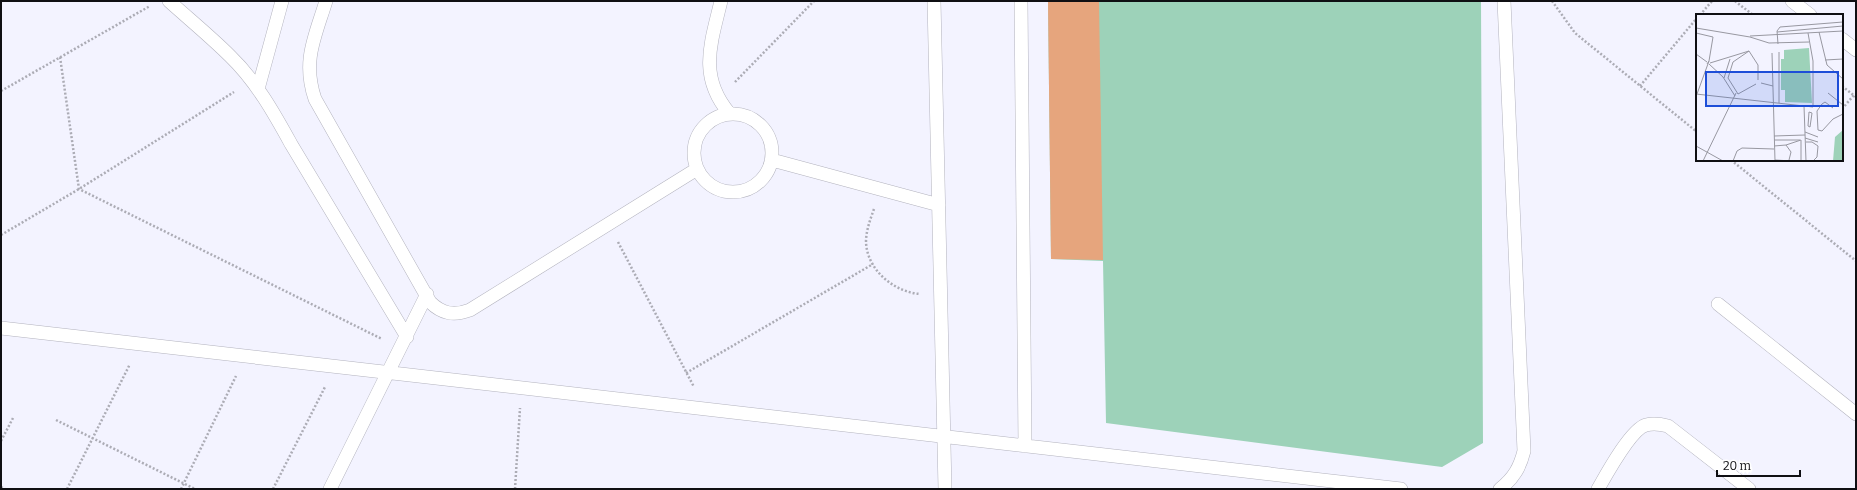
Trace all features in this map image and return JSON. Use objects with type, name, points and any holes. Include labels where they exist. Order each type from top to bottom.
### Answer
[{"type":"lane","points":[[169,1],[230,56],[255,85],[275,115],[403,342]]},
{"type":"lane","points":[[255,85],[282,1]]},
{"type":"lane","points":[[326,1],[310,51],[308,64],[311,88],[315,99],[427,294],[430,302],[442,312],[451,314],[470,310],[697,169]]},
{"type":"lane","points":[[721,1],[709,61],[710,76],[718,98],[729,113]]},
{"type":"lane","points":[[934,1],[945,489]]},
{"type":"lane","points":[[1021,1],[1025,446]]},
{"type":"lane","points":[[1500,489],[1510,481],[1517,472],[1524,451],[1504,1]]},
{"type":"lane","points":[[1792,1],[1809,14]]},
{"type":"lane","points":[[1843,41],[1856,50]]},
{"type":"lane","points":[[729,113],[741,114],[753,118],[762,126],[769,136],[773,148],[772,160],[768,172],[760,182],[750,189],[738,192],[726,191],[714,187],[704,180],[697,169],[694,158],[695,145],[699,133],[706,124],[717,117],[729,113]]},
{"type":"lane","points":[[772,160],[880,188],[938,205]]},
{"type":"lane","points":[[330,489],[427,294]]},
{"type":"lane","points":[[1718,304],[1856,414]]},
{"type":"lane","points":[[1,328],[1380,488],[1401,489]]},
{"type":"lane","points":[[1598,489],[1622,449],[1644,425],[1658,423],[1668,426],[1750,489]]},
{"type":"path","points":[[718,98],[814,1]]},
{"type":"path","points":[[1552,1],[1575,33],[1696,131]]},
{"type":"path","points":[[1701,14],[1712,1]]},
{"type":"path","points":[[1735,1],[1752,14]]},
{"type":"path","points":[[1,91],[152,5]]},
{"type":"path","points":[[1640,86],[1696,19]]},
{"type":"path","points":[[60,57],[79,189]]},
{"type":"path","points":[[1,235],[255,85]]},
{"type":"path","points":[[1843,87],[1855,96],[1843,108]]},
{"type":"path","points":[[1732,161],[1856,261]]},
{"type":"path","points":[[880,188],[868,227],[866,244],[876,270],[884,278],[905,291],[931,295],[940,293]]},
{"type":"path","points":[[79,189],[403,342]]},
{"type":"path","points":[[608,224],[705,409]]},
{"type":"path","points":[[686,373],[873,264]]},
{"type":"path","points":[[67,489],[140,344]]},
{"type":"path","points":[[181,489],[246,356]]},
{"type":"path","points":[[273,489],[335,366]]},
{"type":"path","points":[[515,489],[521,388]]},
{"type":"path","points":[[1,441],[13,418]]},
{"type":"path","points":[[56,420],[195,489]]},
{"type":"path","points":[[1,487],[5,489]]},
{"type":"green space","points":[[1048,1],[1481,1],[1483,443],[1442,467],[1106,423],[1103,261],[1051,259]]},
{"type":"building","points":[[1048,1],[1099,1],[1103,260],[1051,259]]}]
